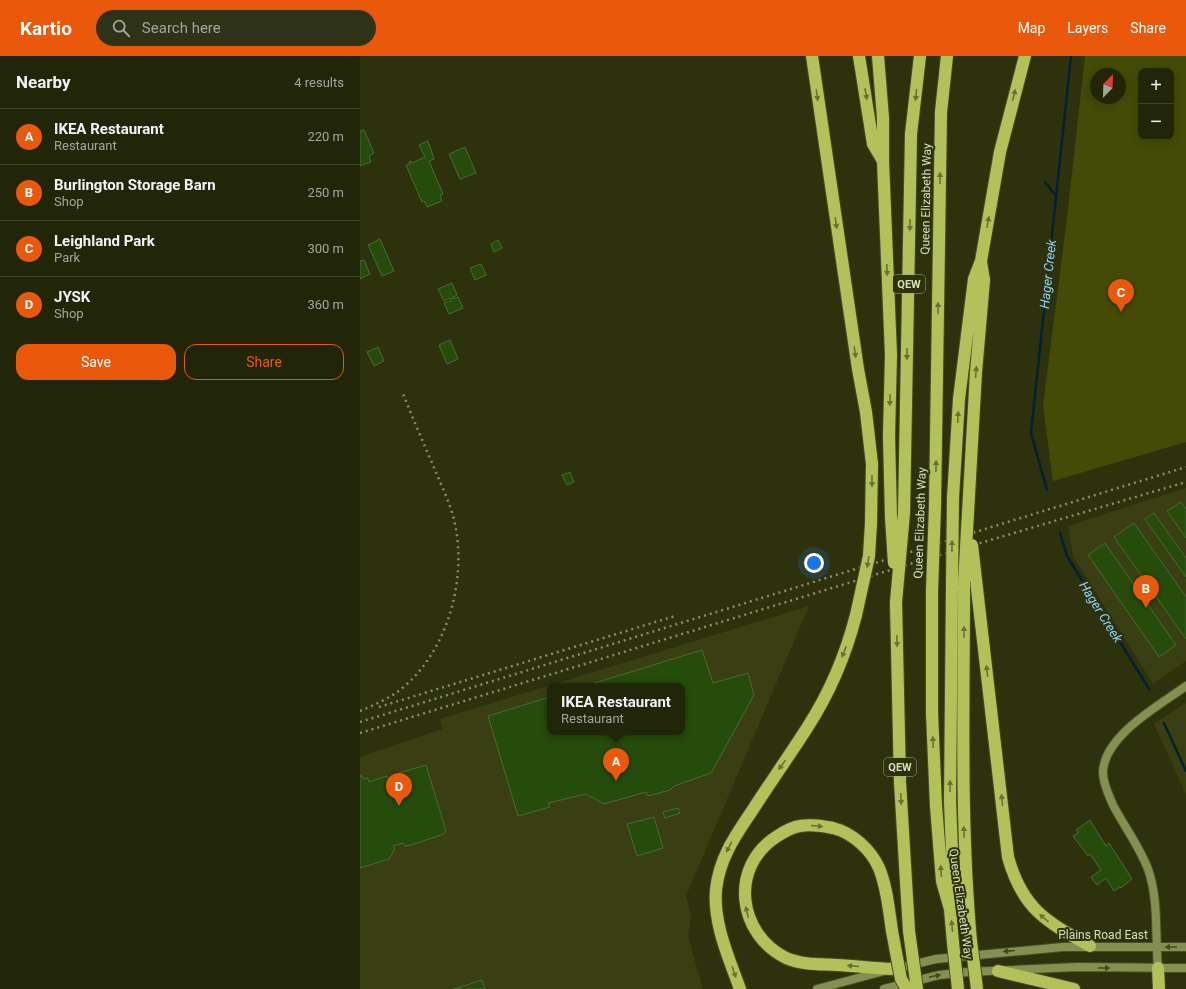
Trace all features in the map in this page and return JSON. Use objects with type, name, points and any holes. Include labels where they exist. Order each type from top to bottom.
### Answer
[{"type":"highway","points":[[740,989],[721,932],[717,912],[716,891],[719,870],[733,839],[795,748],[822,703],[838,669],[851,634],[869,556],[872,464],[866,412],[856,361],[812,56]]},
{"type":"highway","points":[[859,56],[873,144],[883,161]]},
{"type":"highway","points":[[878,56],[883,118],[883,161],[891,356],[889,436],[891,517],[896,602]]},
{"type":"highway","name":"Queen Elizabeth Way","points":[[917,989],[909,931],[900,782],[896,602],[904,513],[911,134],[920,56]]},
{"type":"highway","name":"Queen Elizabeth Way","points":[[948,56],[941,112],[935,505],[932,591],[932,713],[936,806],[942,881],[950,909],[958,989]]},
{"type":"highway","points":[[950,909],[953,877],[950,801],[953,498],[964,360],[974,279],[981,260],[1000,152],[1025,56]]},
{"type":"highway","points":[[977,989],[971,940],[965,862],[963,799],[970,581],[969,495],[976,372],[984,280],[981,260]]},
{"type":"highway","points":[[970,581],[1008,857],[1013,874],[1023,894],[1040,914],[1062,931],[1090,946]]},
{"type":"highway","points":[[892,969],[814,964],[788,958],[770,948],[754,931],[747,913],[745,887],[750,868],[755,857],[766,844],[798,826],[818,825],[839,829],[853,836],[865,847],[879,868],[901,979],[907,989]]},
{"type":"highway","points":[[1158,968],[1158,989]]},
{"type":"highway","points":[[998,971],[1074,989]]},
{"type":"main road","name":"Plains Road East","points":[[817,989],[936,959],[983,953],[1090,946],[1156,947],[1155,906],[1150,877],[1143,859],[1107,790],[1103,776],[1104,765],[1110,749],[1127,730],[1186,686]]},
{"type":"main road","points":[[1158,968],[1156,947],[1186,947]]},
{"type":"main road","points":[[884,989],[939,975],[1078,967],[1186,968]]},
{"type":"shaded area","points":[[1085,56],[1186,56],[1186,442],[1053,481],[1043,405],[1067,218]]},
{"type":"shaded area","points":[[1186,488],[1186,661],[1153,684],[1073,556],[1068,526]]},
{"type":"shaded area","points":[[809,606],[686,896],[691,917],[688,936],[703,989],[360,989],[360,757],[442,729],[440,719],[547,686],[547,735],[685,735],[685,683],[558,683]]},
{"type":"shaded area","points":[[1186,703],[1186,794],[1154,724]]},
{"type":"building","points":[[364,130],[374,153],[369,156],[371,162],[360,166],[360,131]]},
{"type":"building","points":[[428,141],[434,159],[429,161],[443,194],[440,195],[442,201],[427,207],[424,201],[422,202],[406,165],[410,164],[409,162],[411,161],[412,163],[425,157],[419,145]]},
{"type":"building","points":[[465,147],[476,173],[460,179],[449,154]]},
{"type":"building","points":[[380,239],[394,271],[382,276],[368,245]]},
{"type":"building","points":[[498,240],[502,248],[494,252],[491,244]]},
{"type":"building","points":[[364,260],[370,274],[360,279],[360,261]]},
{"type":"building","points":[[481,264],[486,275],[475,280],[470,268]]},
{"type":"building","points":[[452,283],[457,295],[452,298],[458,297],[463,308],[449,314],[444,303],[451,301],[450,298],[444,301],[438,289]]},
{"type":"building","points":[[450,340],[458,359],[447,364],[439,345]]},
{"type":"building","points":[[378,347],[384,361],[374,366],[367,352]]},
{"type":"building","points":[[570,472],[574,482],[567,485],[562,475]]},
{"type":"building","points":[[1181,502],[1186,509],[1186,538],[1167,511]]},
{"type":"building","points":[[1154,513],[1186,558],[1186,577],[1145,519]]},
{"type":"building","points":[[1134,523],[1186,597],[1186,639],[1114,537]]},
{"type":"building","points":[[1105,543],[1176,645],[1159,657],[1088,555]]},
{"type":"building","points":[[702,650],[713,683],[748,673],[754,695],[711,773],[674,786],[670,790],[648,796],[646,792],[604,804],[586,794],[548,803],[550,807],[518,816],[488,716],[547,698],[547,735],[685,735],[685,683],[595,683]]},
{"type":"building","points":[[426,765],[446,831],[444,834],[411,845],[405,846],[403,843],[393,846],[395,849],[389,859],[360,868],[360,775],[364,779],[368,778],[369,782],[387,776],[390,780],[399,773]]},
{"type":"building","points":[[678,808],[680,813],[665,818],[663,812]]},
{"type":"building","points":[[654,817],[663,848],[637,856],[627,824]]},
{"type":"building","points":[[1090,820],[1106,846],[1109,843],[1132,879],[1121,888],[1120,887],[1114,891],[1106,878],[1097,885],[1091,877],[1101,870],[1090,854],[1088,856],[1073,836],[1078,833],[1076,830]]},
{"type":"building","points":[[482,980],[485,989],[454,989]]},
{"type":"waterway","name":"Hager Creek","points":[[1047,490],[1031,433],[1071,56]]},
{"type":"waterway","points":[[1045,182],[1056,196]]},
{"type":"waterway","name":"Hager Creek","points":[[1060,533],[1067,556],[1149,689]]},
{"type":"waterway","name":"Hager Creek","points":[[1164,723],[1186,771]]},
{"type":"railway","points":[[360,711],[381,702],[400,690],[416,675],[430,656],[441,636],[450,614],[455,592],[458,569],[458,546],[455,524],[446,496],[402,391]]},
{"type":"railway","points":[[360,722],[1186,467]]},
{"type":"railway","points":[[360,733],[923,560],[1186,482]]},
{"type":"railway","points":[[379,707],[675,616]]},
{"type":"place","name":"Leighland Park","points":[[1121,312]]},
{"type":"place","name":"Burlington Storage Barn","points":[[1146,608]]},
{"type":"place","name":"IKEA Restaurant","points":[[616,781]]},
{"type":"place","name":"JYSK","points":[[399,806]]}]
